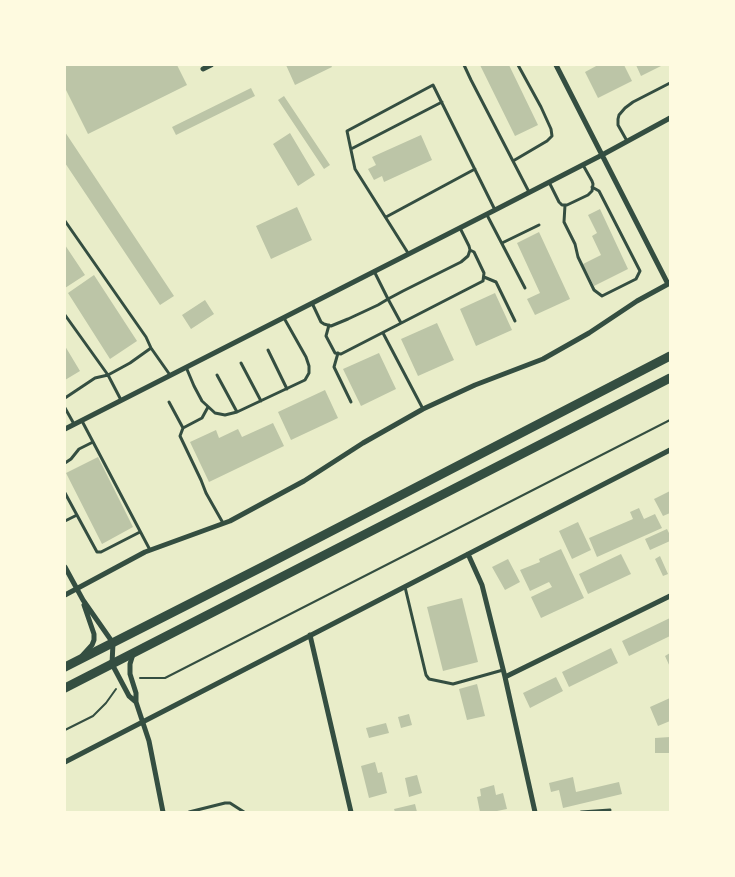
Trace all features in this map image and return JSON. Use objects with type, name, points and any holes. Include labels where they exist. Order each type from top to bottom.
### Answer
[{"type":"main road","points":[[65,667],[670,356]]},
{"type":"main road","points":[[65,688],[670,378]]},
{"type":"street","points":[[202,67],[211,65]]},
{"type":"street","points":[[65,595],[150,550],[223,523],[304,480],[363,443],[423,409],[475,385],[544,360],[637,301],[669,284],[556,67]]},
{"type":"street","points":[[65,429],[583,165],[670,118]]},
{"type":"street","points":[[65,762],[670,450]]},
{"type":"street","points":[[468,554],[482,585],[505,677],[534,812]]},
{"type":"street","points":[[65,567],[83,600],[113,643],[112,664],[129,696],[136,702]]},
{"type":"street","points":[[505,677],[670,596]]},
{"type":"street","points":[[79,660],[94,640],[94,634],[83,600]]},
{"type":"street","points":[[310,635],[351,812]]},
{"type":"street","points":[[133,654],[130,674],[136,693],[136,702],[149,741],[163,812]]},
{"type":"lane","points":[[464,65],[529,192]]},
{"type":"lane","points":[[513,160],[547,141],[552,136],[551,129],[541,107],[518,65]]},
{"type":"lane","points":[[556,67],[564,65]]},
{"type":"lane","points":[[627,141],[618,125],[619,115],[633,102],[670,83]]},
{"type":"lane","points":[[408,253],[355,169],[347,131],[434,85],[495,210]]},
{"type":"lane","points":[[351,149],[442,102]]},
{"type":"lane","points":[[549,182],[552,191],[562,205],[567,205],[592,191],[592,181],[583,165]]},
{"type":"lane","points":[[386,217],[475,169]]},
{"type":"lane","points":[[565,205],[564,222],[594,290],[602,296],[636,279],[640,271],[599,191],[592,187]]},
{"type":"lane","points":[[486,214],[525,288]]},
{"type":"lane","points":[[65,221],[146,337],[151,348],[170,376]]},
{"type":"lane","points":[[501,243],[539,225]]},
{"type":"lane","points":[[329,325],[326,336],[335,353],[342,354],[483,281],[484,273],[459,228]]},
{"type":"lane","points":[[312,303],[321,322],[334,325],[378,305],[461,262],[468,256],[470,250]]},
{"type":"lane","points":[[374,271],[401,323]]},
{"type":"lane","points":[[484,277],[496,282],[515,321]]},
{"type":"lane","points":[[65,315],[108,375],[121,400]]},
{"type":"lane","points":[[186,367],[202,401],[215,413],[225,415],[237,412],[306,380],[309,366],[306,357],[283,317]]},
{"type":"lane","points":[[382,333],[423,409]]},
{"type":"lane","points":[[65,398],[95,378],[108,375],[130,363],[151,348]]},
{"type":"lane","points":[[268,350],[287,389]]},
{"type":"lane","points":[[338,353],[334,367],[351,402]]},
{"type":"lane","points":[[241,363],[261,401]]},
{"type":"lane","points":[[218,375],[237,412]]},
{"type":"lane","points":[[169,402],[182,428],[180,436],[206,493],[223,523]]},
{"type":"lane","points":[[182,428],[202,418],[208,407]]},
{"type":"lane","points":[[65,408],[74,424]]},
{"type":"lane","points":[[82,420],[150,550]]},
{"type":"lane","points":[[65,463],[79,449],[93,442]]},
{"type":"lane","points":[[65,493],[96,551],[99,553],[140,532]]},
{"type":"lane","points":[[65,521],[77,515]]},
{"type":"lane","points":[[405,586],[429,679],[453,684],[503,670]]},
{"type":"lane","points":[[189,812],[225,803],[244,812]]},
{"type":"lane","points":[[581,812],[610,810]]},
{"type":"path","points":[[136,678],[165,678],[670,420]]},
{"type":"path","points":[[65,730],[93,716],[116,689]]},
{"type":"building","points":[[65,65],[177,65],[187,85],[88,134],[65,88]]},
{"type":"building","points":[[286,65],[331,65],[332,67],[295,85]]},
{"type":"building","points":[[480,65],[509,65],[538,125],[515,136]]},
{"type":"building","points":[[598,65],[624,65],[632,81],[598,98],[585,72]]},
{"type":"building","points":[[636,65],[663,65],[641,76]]},
{"type":"building","points":[[251,88],[255,96],[176,135],[172,127]]},
{"type":"building","points":[[284,96],[330,165],[324,169],[278,100]]},
{"type":"building","points":[[65,132],[174,296],[160,305],[65,163]]},
{"type":"building","points":[[290,133],[315,175],[298,186],[273,144]]},
{"type":"building","points":[[421,135],[432,160],[384,182],[382,176],[374,180],[368,169],[376,165],[372,157]]},
{"type":"building","points":[[297,207],[312,240],[271,259],[256,226]]},
{"type":"building","points":[[600,209],[628,269],[594,286],[583,264],[601,255],[592,236],[597,233],[588,215]]},
{"type":"building","points":[[539,232],[570,299],[535,315],[527,299],[540,293],[517,243]]},
{"type":"building","points":[[65,245],[85,275],[65,288]]},
{"type":"building","points":[[94,275],[137,341],[110,359],[68,293]]},
{"type":"building","points":[[495,293],[512,330],[476,346],[460,309]]},
{"type":"building","points":[[205,300],[214,314],[191,329],[182,315]]},
{"type":"building","points":[[437,323],[454,360],[418,376],[401,339]]},
{"type":"building","points":[[65,346],[80,371],[65,380]]},
{"type":"building","points":[[379,353],[396,389],[361,406],[343,369]]},
{"type":"building","points":[[325,390],[338,418],[291,440],[278,412]]},
{"type":"building","points":[[273,423],[284,446],[209,482],[190,442],[216,430],[219,438],[238,429],[242,437]]},
{"type":"building","points":[[98,457],[133,527],[102,544],[66,473]]},
{"type":"building","points":[[670,491],[670,513],[663,516],[654,499]]},
{"type":"building","points":[[639,508],[644,519],[655,514],[662,528],[597,557],[589,538],[633,519],[630,512]]},
{"type":"building","points":[[578,522],[591,550],[572,559],[559,531]]},
{"type":"building","points":[[667,529],[670,541],[650,550],[645,539]]},
{"type":"building","points":[[561,549],[584,598],[541,618],[531,597],[552,587],[549,582],[530,591],[520,570],[540,562],[539,559]]},
{"type":"building","points":[[621,554],[631,574],[588,594],[579,574]]},
{"type":"building","points":[[660,556],[668,574],[663,576],[655,559]]},
{"type":"building","points":[[508,559],[520,582],[505,590],[492,567]]},
{"type":"building","points":[[462,598],[478,662],[443,671],[427,607]]},
{"type":"building","points":[[670,618],[670,636],[629,656],[622,641]]},
{"type":"building","points":[[611,648],[618,663],[569,687],[562,672]]},
{"type":"building","points":[[670,653],[670,667],[665,656]]},
{"type":"building","points":[[556,677],[563,691],[530,708],[523,693]]},
{"type":"building","points":[[477,684],[485,716],[467,720],[459,689]]},
{"type":"building","points":[[670,698],[670,721],[658,726],[650,707]]},
{"type":"building","points":[[409,714],[412,725],[401,728],[398,717]]},
{"type":"building","points":[[386,723],[389,733],[369,738],[366,728]]},
{"type":"building","points":[[670,737],[670,753],[655,753],[655,738]]},
{"type":"building","points":[[375,762],[378,773],[382,772],[387,793],[369,798],[361,766]]},
{"type":"building","points":[[417,775],[422,793],[409,797],[405,778]]},
{"type":"building","points":[[573,777],[576,792],[619,782],[622,794],[563,808],[559,790],[551,792],[549,783]]},
{"type":"building","points":[[494,785],[496,795],[503,793],[507,809],[480,812],[477,797],[481,796],[480,789]]},
{"type":"building","points":[[415,804],[417,812],[395,812],[394,809]]}]
